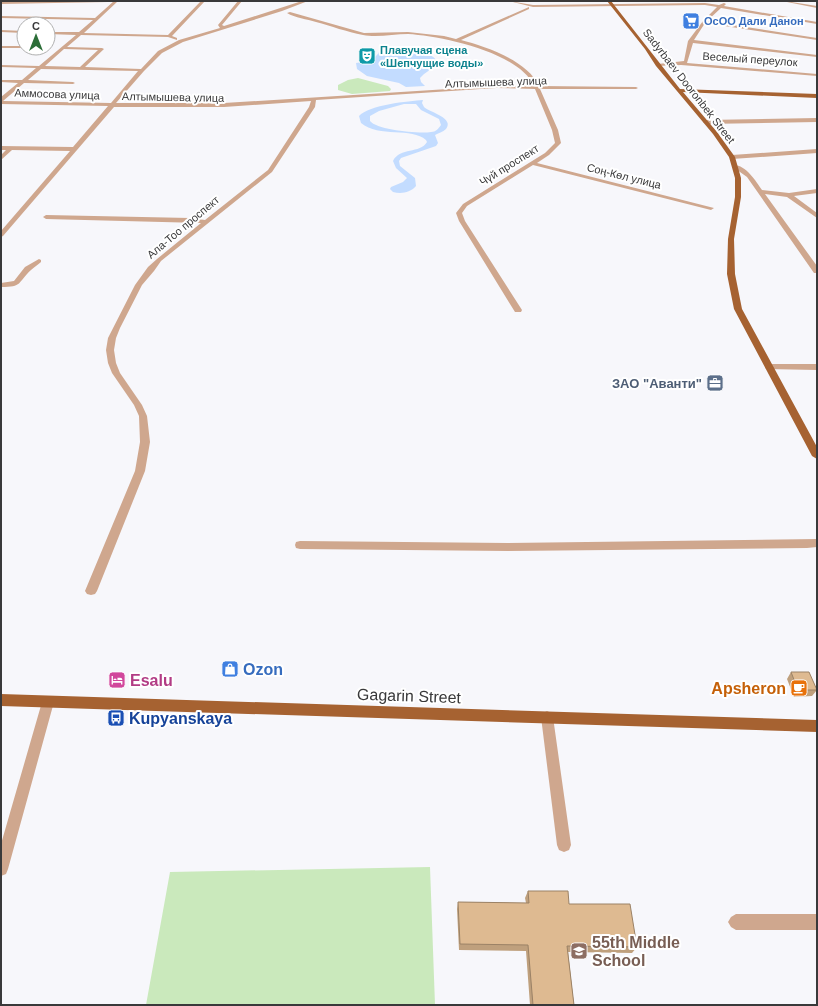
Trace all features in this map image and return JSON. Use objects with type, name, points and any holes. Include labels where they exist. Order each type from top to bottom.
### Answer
[{"type":"main road","name":"Sadyrbaev Dooronbek Street","points":[[610,3],[658,65],[681,90],[732,157],[738,178],[738,197],[731,239],[731,274],[738,309],[817,456]]},
{"type":"main road","points":[[681,90],[817,96]]},
{"type":"main road","name":"Gagarin Street","points":[[1,700],[817,726]]},
{"type":"street","points":[[1,3],[108,1]]},
{"type":"street","points":[[1,101],[116,1]]},
{"type":"street","points":[[169,36],[203,1]]},
{"type":"street","points":[[223,28],[220,26],[240,1]]},
{"type":"street","points":[[1,235],[142,70],[160,52],[181,41],[306,1]]},
{"type":"street","points":[[511,1],[533,6],[610,3],[697,3],[817,23]]},
{"type":"street","points":[[681,64],[686,62],[688,45],[695,32],[720,6],[731,1]]},
{"type":"street","points":[[787,1],[817,7]]},
{"type":"street","points":[[19,9],[29,2]]},
{"type":"street","points":[[457,40],[528,8]]},
{"type":"street","points":[[1,21],[13,13]]},
{"type":"street","name":"Чүй проспект","points":[[290,13],[364,34],[408,33],[457,40],[486,49],[508,59],[530,76],[538,88],[558,139],[558,143],[552,150],[465,205],[459,213],[462,221],[518,310]]},
{"type":"street","points":[[1,16],[97,19]]},
{"type":"street","points":[[704,22],[817,39]]},
{"type":"street","points":[[1,31],[16,32]]},
{"type":"street","points":[[56,33],[169,36],[181,41]]},
{"type":"street","points":[[690,41],[817,56]]},
{"type":"street","points":[[1,47],[16,47]]},
{"type":"street","points":[[63,48],[102,49],[80,68]]},
{"type":"street","name":"Веселый переулок","points":[[658,65],[681,64],[817,75]]},
{"type":"street","points":[[1,66],[142,70]]},
{"type":"street","points":[[1,81],[73,84]]},
{"type":"street","name":"Алтымышева улица","points":[[112,105],[126,108],[223,108],[486,90],[538,88],[637,90]]},
{"type":"street","name":"Аммосова улица","points":[[1,101],[112,105]]},
{"type":"street","name":"Ала-Тоо проспект","points":[[91,591],[140,471],[145,442],[143,416],[138,404],[116,374],[112,363],[110,350],[112,338],[124,312],[145,275],[159,260],[270,171],[280,158],[314,101]]},
{"type":"street","points":[[706,122],[817,120]]},
{"type":"street","points":[[1,148],[74,149]]},
{"type":"street","points":[[1,158],[11,148]]},
{"type":"street","points":[[732,157],[817,151]]},
{"type":"street","name":"Соң-Көл улица","points":[[531,163],[711,208]]},
{"type":"street","points":[[735,166],[749,176],[817,272]]},
{"type":"street","points":[[760,192],[789,195],[817,191]]},
{"type":"street","points":[[789,195],[817,216]]},
{"type":"street","points":[[46,217],[190,220],[205,222]]},
{"type":"street","points":[[1,285],[11,285],[17,283],[28,269],[39,261]]},
{"type":"street","points":[[769,367],[817,367]]},
{"type":"street","points":[[300,545],[618,546],[817,543]]},
{"type":"street","points":[[1,869],[48,702]]},
{"type":"street","points":[[547,717],[564,844]]},
{"type":"street","points":[[736,922],[817,922]]},
{"type":"green space","points":[[358,78],[388,86],[391,89],[390,91],[352,94],[338,90],[338,85],[348,80]]},
{"type":"green space","points":[[430,867],[435,1005],[146,1005],[170,872]]},
{"type":"water","points":[[390,50],[416,50],[428,54],[437,61],[437,65],[420,78],[421,82],[425,86],[406,87],[399,83],[367,76],[357,69],[356,63],[369,60],[375,57],[379,52]]},
{"type":"water","points":[[423,100],[422,103],[424,107],[444,119],[448,125],[445,130],[435,135],[438,143],[436,146],[401,158],[399,161],[400,166],[415,178],[416,186],[405,192],[393,192],[390,189],[391,187],[403,182],[407,178],[396,168],[393,161],[400,154],[420,148],[427,142],[420,136],[412,134],[386,132],[368,128],[361,123],[359,116],[364,112],[380,106]],"holes":[[[404,104],[416,104],[421,110],[439,119],[441,125],[437,130],[433,132],[399,131],[381,127],[370,121],[370,116],[379,111]]]},
{"type":"building","points":[[791,672],[809,672],[817,690],[798,690]]},
{"type":"building","name":"55th Middle School","points":[[528,891],[568,891],[569,904],[630,904],[637,947],[567,946],[574,1005],[533,1005],[528,945],[460,944],[458,902],[529,903]]},
{"type":"place","name":"ОсОО Дали Данон","points":[[691,21]]},
{"type":"place","name":"Плавучая сцена «Шепчущие воды»","points":[[367,56]]},
{"type":"place","name":"ЗАО \"Аванти\"","points":[[715,383]]},
{"type":"place","name":"Ozon","points":[[230,669]]},
{"type":"place","name":"Esalu","points":[[117,680]]},
{"type":"place","name":"Apsheron","points":[[799,688]]},
{"type":"place","name":"Kupyanskaya","points":[[116,718]]},
{"type":"place","name":"55th Middle School","points":[[579,951]]}]
